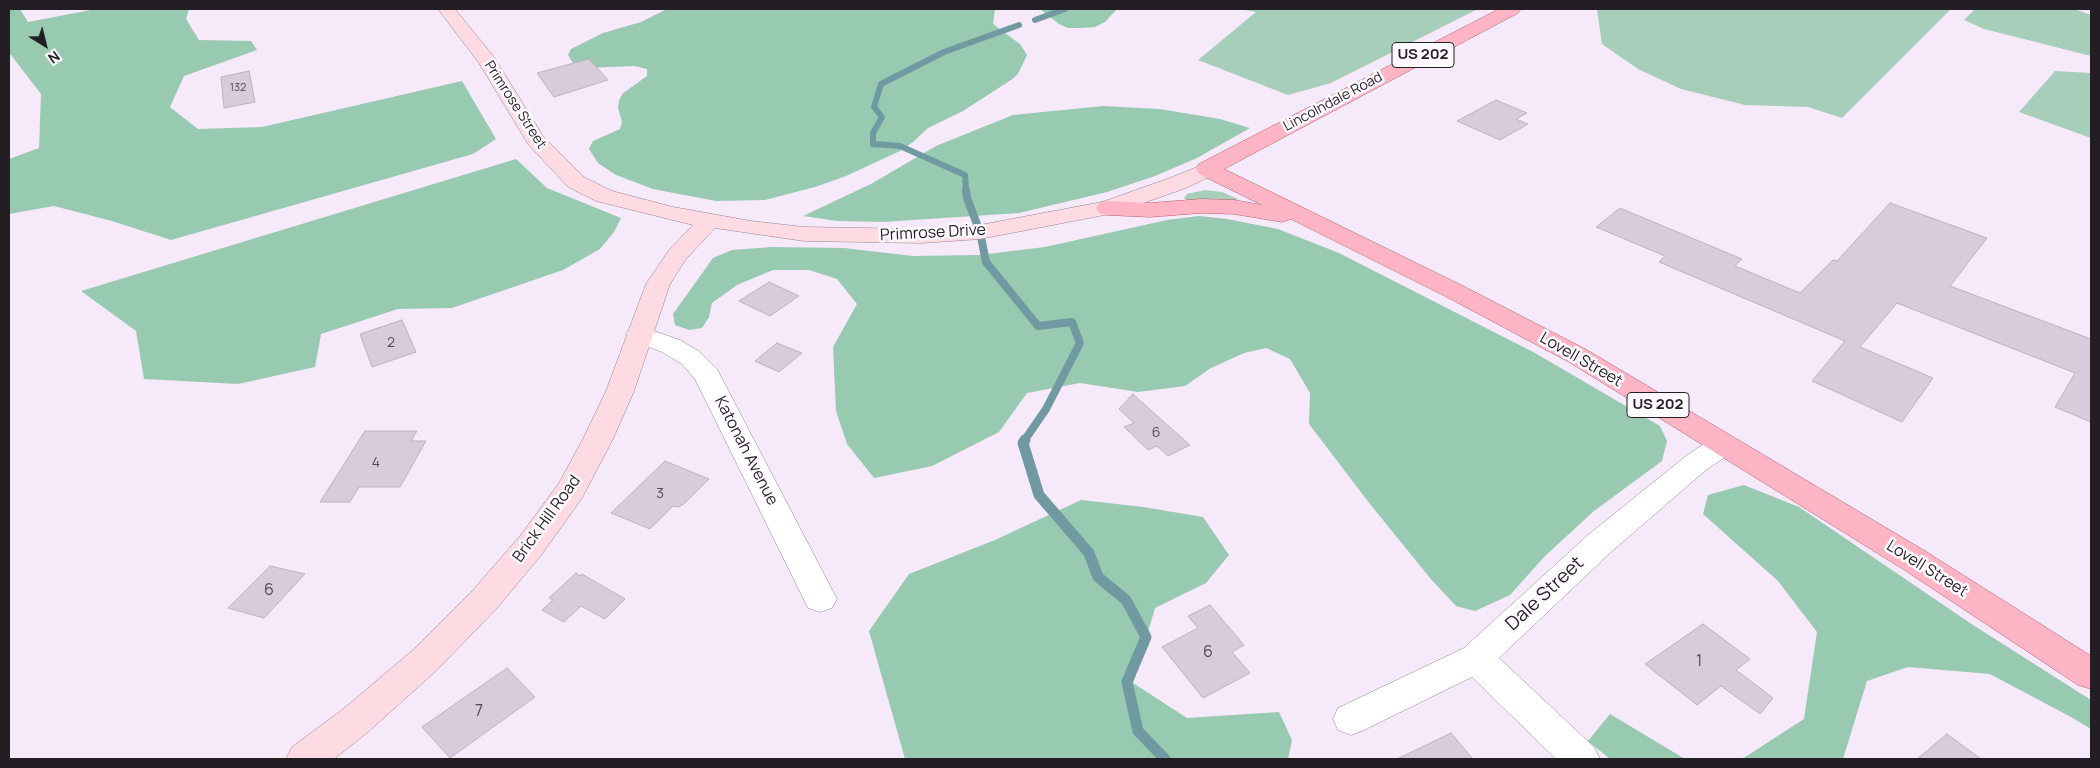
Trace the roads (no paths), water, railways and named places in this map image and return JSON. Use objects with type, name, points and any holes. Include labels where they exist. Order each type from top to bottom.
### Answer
[{"type":"main road","name":"Primrose Street","points":[[446,9],[486,61],[535,140],[576,182],[604,196],[672,214],[709,221]]},
{"type":"main road","name":"Lincolndale Road","points":[[1208,169],[1512,9]]},
{"type":"main road","name":"Primrose Drive","points":[[709,221],[804,234],[922,236],[980,232],[1107,208],[1178,183],[1208,169]]},
{"type":"main road","name":"Lovell Street","points":[[1208,169],[1454,291],[1578,356],[1914,560],[2091,674]]},
{"type":"main road","points":[[1107,208],[1150,210],[1180,206],[1234,207],[1286,216],[1344,236]]},
{"type":"main road","name":"Brick Hill Road","points":[[305,759],[355,721],[425,660],[485,600],[531,545],[571,490],[598,439],[620,392],[658,284],[677,255],[709,221]]},
{"type":"street","name":"Katonah Avenue","points":[[639,334],[678,350],[691,358],[707,375],[820,599]]},
{"type":"street","name":"Dale Street","points":[[1351,719],[1476,658],[1599,544],[1696,464],[1724,444]]},
{"type":"street","points":[[1476,658],[1580,759]]},
{"type":"waterway","points":[[1035,20],[1065,9]]},
{"type":"waterway","points":[[966,191],[965,175],[900,146],[873,144],[873,133],[882,117],[874,107],[881,84],[944,52],[1019,25]]},
{"type":"waterway","points":[[966,190],[967,198],[980,232],[986,262],[1038,326],[1072,322],[1080,343],[1046,409],[1024,441]]},
{"type":"waterway","points":[[1025,440],[1023,443],[1039,495],[1089,553],[1098,577],[1126,600],[1146,637],[1127,682],[1138,731],[1165,759]]}]
